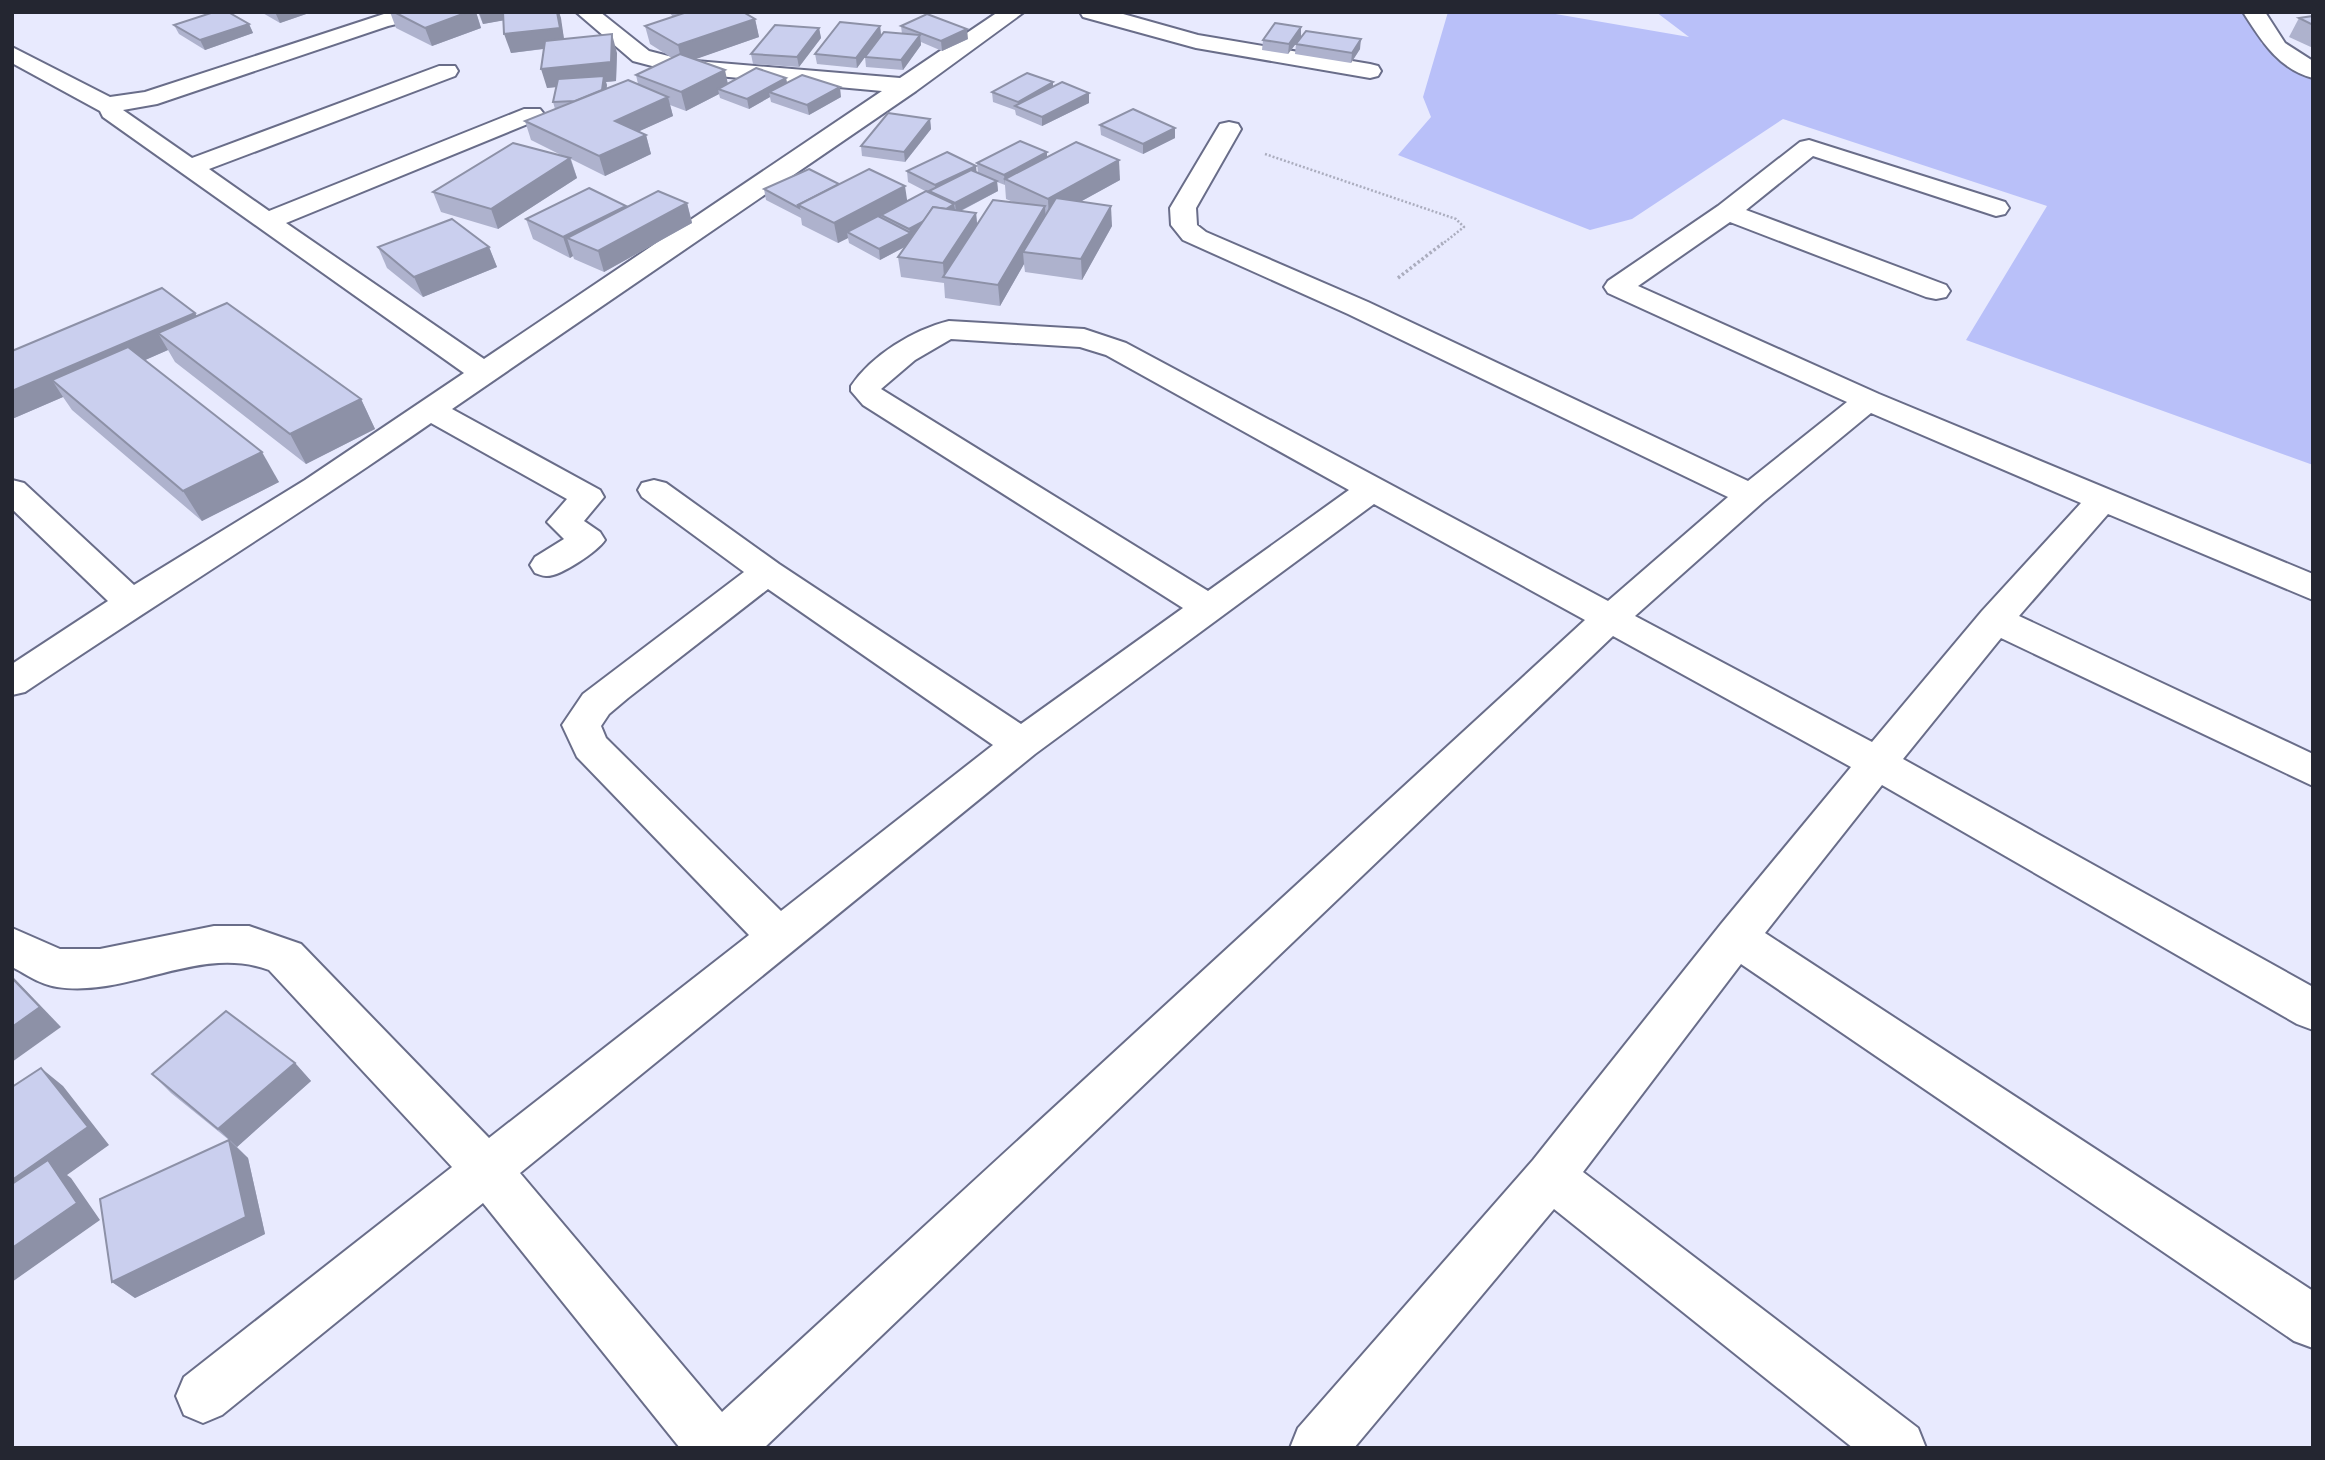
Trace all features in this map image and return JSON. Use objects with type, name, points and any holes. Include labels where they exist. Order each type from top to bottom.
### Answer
[{"type":"street","points":[[12,54],[106,105],[126,104],[149,99],[381,21],[418,12]]},
{"type":"street","points":[[587,12],[641,56],[661,63],[908,86]]},
{"type":"street","points":[[12,682],[131,603],[317,487],[1013,12]]},
{"type":"street","points":[[1091,12],[1196,41],[1370,71]]},
{"type":"street","points":[[2255,12],[2277,48],[2313,71]]},
{"type":"street","points":[[374,32],[116,116],[484,373]]},
{"type":"street","points":[[190,167],[447,71]]},
{"type":"street","points":[[267,221],[532,114]]},
{"type":"street","points":[[1226,134],[1183,208],[1181,220],[1185,230],[1358,308],[1751,495]]},
{"type":"street","points":[[1996,208],[1809,147],[1727,212],[1618,288],[1868,400],[2313,588]]},
{"type":"street","points":[[1727,212],[1936,291]]},
{"type":"street","points":[[1208,607],[874,399],[866,391],[866,386],[874,377],[933,336],[949,330],[1084,338],[1116,349],[1877,763],[2313,1010]]},
{"type":"street","points":[[723,1448],[1609,619],[1751,495],[1868,400]]},
{"type":"street","points":[[430,410],[588,497],[564,522],[589,540],[547,565]]},
{"type":"street","points":[[12,490],[131,603]]},
{"type":"street","points":[[654,490],[767,572],[1021,744]]},
{"type":"street","points":[[202,1396],[1021,744],[1371,490]]},
{"type":"street","points":[[1318,1448],[1550,1176],[1736,937],[1995,620],[2104,499]]},
{"type":"street","points":[[767,572],[615,688],[596,704],[580,725],[592,747],[779,937]]},
{"type":"street","points":[[1995,620],[2313,771]]},
{"type":"street","points":[[1736,937],[2313,1322]]},
{"type":"street","points":[[12,946],[56,968],[100,968],[214,944],[249,944],[285,957],[486,1169],[716,1448]]},
{"type":"street","points":[[1550,1176],[1898,1448]]},
{"type":"path","points":[[1226,134],[1456,219],[1464,227],[1358,308]]},
{"type":"shaded area","points":[[1448,12],[1544,12],[1689,37],[1656,12],[2264,12],[2261,43],[2313,77],[2313,465],[1966,340],[2047,206],[1783,119],[1632,219],[1590,230],[1398,155],[1431,117],[1423,97]]},
{"type":"building","points":[[214,12],[228,12],[249,24],[200,40],[174,25]]},
{"type":"building","points":[[394,12],[468,12],[425,28]]},
{"type":"building","points":[[503,12],[557,12],[560,28],[504,34]]},
{"type":"building","points":[[687,12],[743,12],[755,19],[678,45],[645,26]]},
{"type":"building","points":[[927,14],[967,29],[941,41],[901,26]]},
{"type":"building","points":[[2313,16],[2313,25],[2299,18]]},
{"type":"building","points":[[840,22],[880,26],[856,58],[815,54]]},
{"type":"building","points":[[1275,23],[1301,27],[1289,44],[1263,40]]},
{"type":"building","points":[[775,25],[819,28],[797,57],[751,54]]},
{"type":"building","points":[[1306,31],[1361,39],[1352,53],[1296,44]]},
{"type":"building","points":[[884,32],[920,35],[901,60],[865,57]]},
{"type":"building","points":[[612,34],[611,62],[541,69],[545,41]]},
{"type":"building","points":[[680,54],[725,70],[681,92],[636,75]]},
{"type":"building","points":[[756,68],[786,78],[747,99],[718,89]]},
{"type":"building","points":[[1027,73],[1053,82],[1018,102],[992,92]]},
{"type":"building","points":[[802,75],[840,87],[807,105],[769,92]]},
{"type":"building","points":[[604,76],[602,90],[575,101],[553,102],[558,79]]},
{"type":"building","points":[[628,80],[668,97],[615,121],[646,135],[599,156],[525,121]]},
{"type":"building","points":[[1062,82],[1089,93],[1042,117],[1015,106]]},
{"type":"building","points":[[1133,109],[1175,128],[1143,144],[1100,125]]},
{"type":"building","points":[[888,113],[930,119],[904,152],[861,146]]},
{"type":"building","points":[[1020,141],[1047,152],[1004,175],[977,163]]},
{"type":"building","points":[[1076,142],[1119,160],[1048,199],[1005,179]]},
{"type":"building","points":[[513,143],[570,158],[491,209],[433,192]]},
{"type":"building","points":[[947,152],[976,166],[935,185],[907,171]]},
{"type":"building","points":[[809,169],[839,184],[798,205],[799,208],[764,189]]},
{"type":"building","points":[[869,169],[905,186],[834,223],[798,205]]},
{"type":"building","points":[[971,170],[997,181],[955,203],[929,191]]},
{"type":"building","points":[[589,188],[626,206],[563,237],[526,219]]},
{"type":"building","points":[[658,191],[687,203],[598,251],[567,238]]},
{"type":"building","points":[[926,191],[954,204],[946,209],[933,207],[924,221],[909,229],[881,215]]},
{"type":"building","points":[[1056,198],[1111,206],[1081,259],[1023,252]]},
{"type":"building","points":[[993,200],[1045,206],[998,285],[943,277]]},
{"type":"building","points":[[933,207],[976,213],[943,263],[898,257]]},
{"type":"building","points":[[878,216],[911,233],[879,249],[847,232]]},
{"type":"building","points":[[452,219],[489,247],[414,277],[378,247]]},
{"type":"building","points":[[162,288],[195,313],[12,391],[12,351]]},
{"type":"building","points":[[227,303],[361,399],[290,434],[158,333]]},
{"type":"building","points":[[128,347],[262,452],[183,491],[52,380]]},
{"type":"building","points":[[12,978],[40,1007],[12,1027]]},
{"type":"building","points":[[226,1011],[295,1063],[218,1129],[152,1074]]},
{"type":"building","points":[[41,1068],[88,1127],[12,1180],[12,1087]]},
{"type":"building","points":[[229,1140],[246,1217],[112,1282],[100,1199]]},
{"type":"building","points":[[48,1160],[77,1203],[12,1248],[12,1184]]}]
